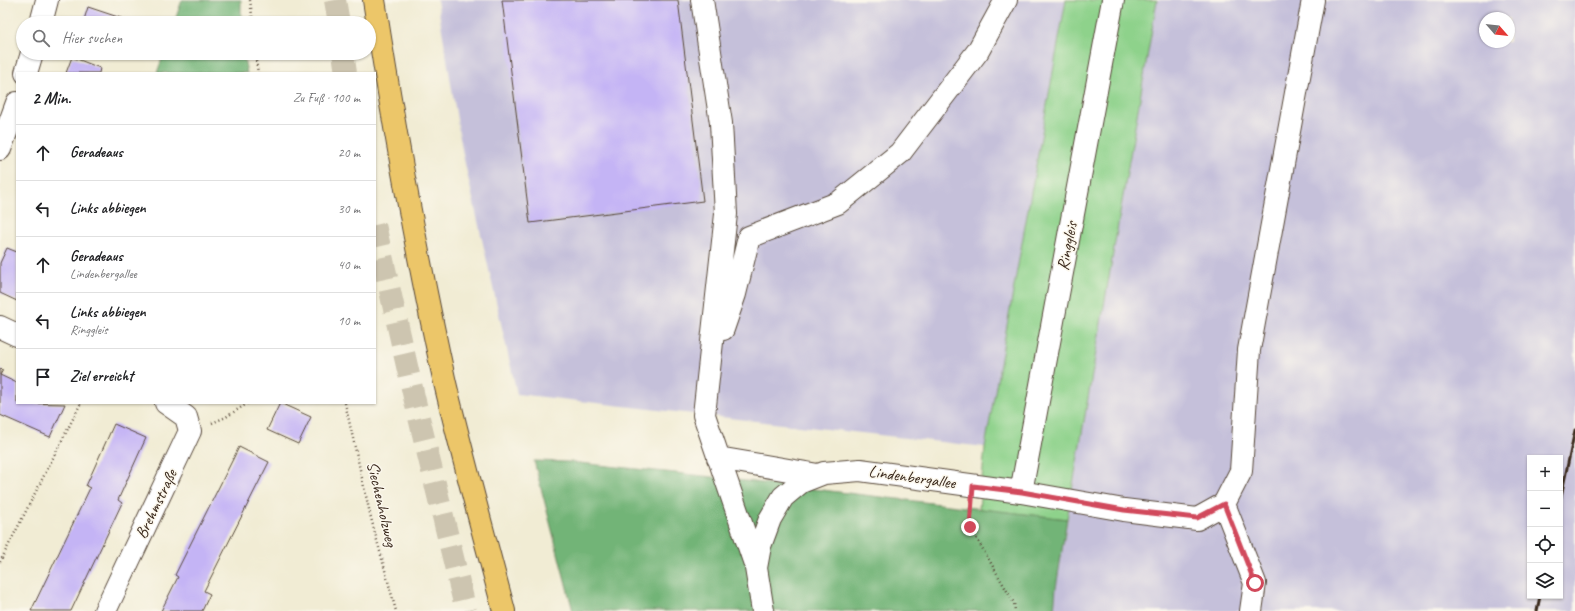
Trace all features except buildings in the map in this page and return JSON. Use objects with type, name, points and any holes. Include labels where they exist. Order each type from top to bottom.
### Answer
[{"type":"highway","points":[[374,0],[388,91],[415,238],[446,384],[504,611]]},
{"type":"street","points":[[43,16],[47,0]]},
{"type":"street","points":[[702,0],[721,123],[726,214],[704,415],[756,568]]},
{"type":"street","points":[[710,364],[735,294],[749,237],[838,203],[900,153],[978,51],[1006,0]]},
{"type":"street","name":"Ringgleis","points":[[1022,492],[1113,0]]},
{"type":"street","points":[[1251,611],[1255,583],[1224,504],[1241,471],[1249,350],[1313,0]]},
{"type":"street","points":[[26,72],[30,60]]},
{"type":"street","points":[[0,149],[16,106]]},
{"type":"street","points":[[0,327],[16,335]]},
{"type":"street","points":[[167,404],[186,417],[190,431]]},
{"type":"street","name":"Brehmstraße","points":[[105,611],[190,431]]},
{"type":"street","name":"Lindenbergallee","points":[[718,458],[818,475]]},
{"type":"street","name":"Lindenbergallee","points":[[763,611],[756,568],[760,546],[770,519],[783,497],[802,482],[824,473],[860,470],[1022,492],[1124,510],[1197,518],[1224,504]]},
{"type":"path","points":[[250,0],[251,16]]},
{"type":"path","points":[[256,60],[258,72]]},
{"type":"path","points":[[0,562],[80,404]]},
{"type":"path","points":[[190,431],[226,417],[246,404]]},
{"type":"path","name":"Siechenholzweg","points":[[345,404],[396,611]]},
{"type":"path","points":[[973,486],[970,527],[1014,603],[1015,611]]},
{"type":"shaded area","points":[[437,0],[1066,0],[985,447],[517,394],[463,155]]},
{"type":"shaded area","points":[[1155,0],[1575,0],[1575,611],[1054,611],[1056,588]]},
{"type":"green space","points":[[182,0],[241,0],[241,16],[176,16]]},
{"type":"green space","points":[[1066,0],[1157,0],[1067,519],[979,509],[985,447]]},
{"type":"green space","points":[[162,60],[244,60],[247,72],[157,72]]},
{"type":"green space","points":[[534,461],[570,462],[695,475],[1067,519],[1056,588],[1054,611],[573,611]]},
{"type":"tunnel","points":[[335,0],[338,16]]},
{"type":"tunnel","points":[[344,60],[346,72]]},
{"type":"tunnel","points":[[376,229],[414,397],[466,611]]},
{"type":"railway","points":[[1562,491],[1575,430]]},
{"type":"railway","points":[[1537,611],[1539,599]]},
{"type":"route","points":[[970,527],[973,486],[1022,492],[1124,510],[1197,518],[1224,504],[1255,583]]}]
